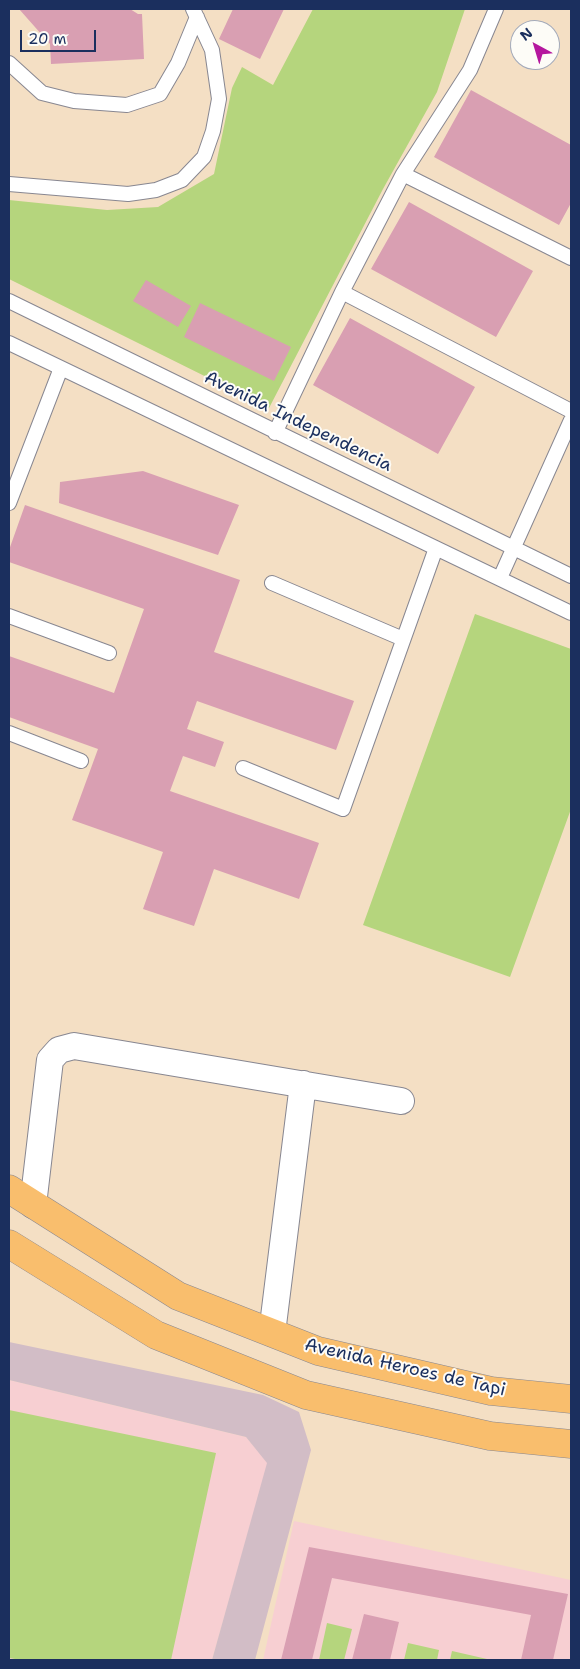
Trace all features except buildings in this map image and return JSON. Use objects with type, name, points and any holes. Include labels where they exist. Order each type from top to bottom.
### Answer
[{"type":"main road","name":"Avenida Heroes de Tapi","points":[[9,1189],[33,1206],[178,1296],[318,1351],[491,1391],[571,1399]]},
{"type":"main road","points":[[9,1244],[156,1335],[306,1395],[490,1436],[571,1444]]},
{"type":"street","points":[[33,1206],[50,1060],[59,1050],[74,1046],[401,1101]]},
{"type":"street","points":[[272,1333],[303,1084]]},
{"type":"lane","points":[[275,433],[342,292],[403,174],[470,70],[496,9]]},
{"type":"lane","points":[[9,63],[42,93],[74,101],[127,105],[160,94],[178,63],[195,13]]},
{"type":"lane","points":[[9,184],[128,194],[156,190],[182,180],[204,156],[213,131],[219,99],[212,50],[195,13]]},
{"type":"lane","points":[[403,174],[571,258]]},
{"type":"lane","points":[[342,292],[571,411]]},
{"type":"lane","name":"Avenida Independencia","points":[[9,301],[275,433],[571,576]]},
{"type":"lane","points":[[9,343],[571,613]]},
{"type":"lane","points":[[9,503],[61,368]]},
{"type":"lane","points":[[500,578],[571,420]]},
{"type":"lane","points":[[244,768],[343,808],[436,548]]},
{"type":"lane","points":[[272,583],[403,639]]},
{"type":"lane","points":[[9,616],[109,653]]},
{"type":"lane","points":[[9,733],[81,761]]},
{"type":"shaded area","points":[[9,1342],[263,1395],[299,1412],[311,1450],[255,1660],[212,1660],[267,1463],[246,1437],[9,1380]]},
{"type":"shaded area","points":[[9,1380],[246,1437],[268,1463],[212,1660],[9,1660]]},
{"type":"shaded area","points":[[294,1521],[571,1580],[570,1660],[263,1660]]},
{"type":"green space","points":[[313,9],[465,9],[437,92],[383,189],[269,408],[9,279],[9,200],[107,210],[158,207],[214,174],[232,88],[242,67],[273,85]]},
{"type":"green space","points":[[475,614],[571,649],[571,809],[510,977],[363,925]]},
{"type":"green space","points":[[9,1410],[216,1453],[171,1660],[21,1660],[9,1658]]},
{"type":"green space","points":[[327,1623],[352,1629],[344,1660],[319,1660]]},
{"type":"green space","points":[[408,1643],[439,1650],[437,1660],[404,1660]]},
{"type":"green space","points":[[452,1651],[487,1659],[450,1660]]}]
